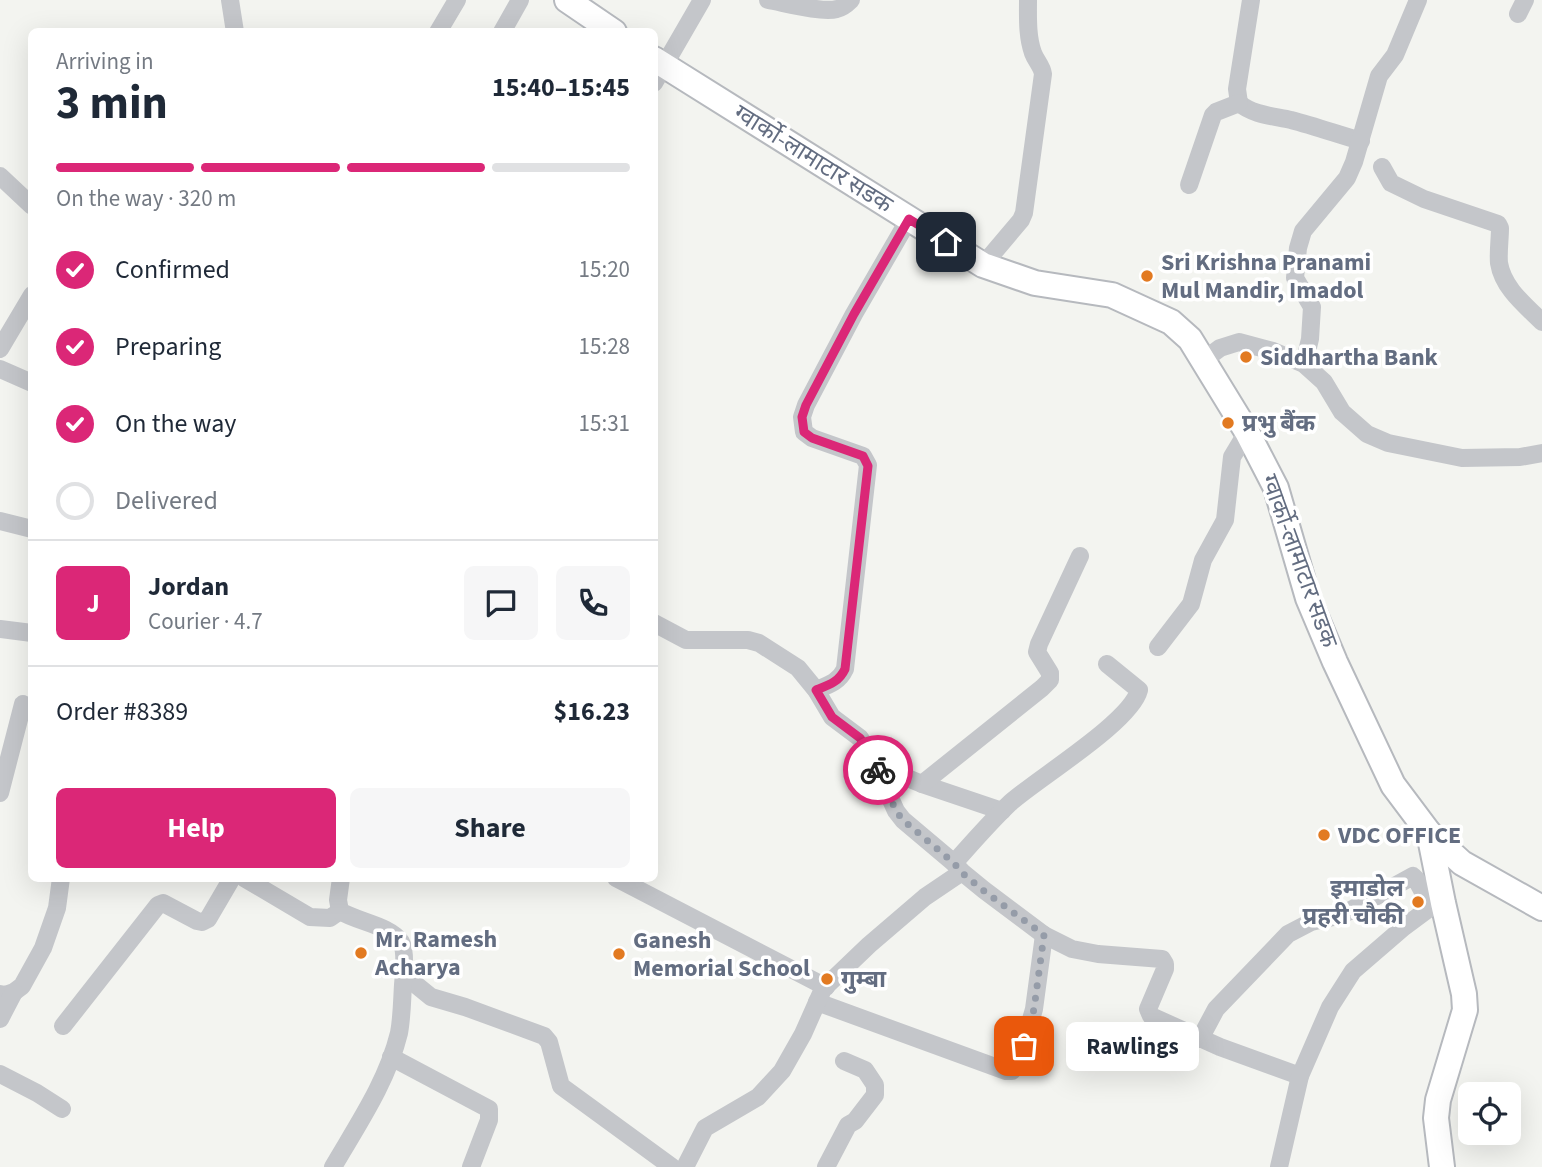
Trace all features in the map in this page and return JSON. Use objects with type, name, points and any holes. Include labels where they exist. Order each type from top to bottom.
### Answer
[{"type":"main road","points":[[567,0],[608,28]]},
{"type":"main road","name":"ग्वार्को-लामाटार सडक","points":[[658,69],[983,265],[1035,283],[1112,295],[1171,322],[1190,339],[1247,432],[1276,488],[1308,598],[1393,785],[1429,833],[1462,863],[1542,908]]},
{"type":"main road","points":[[1429,833],[1437,905],[1464,994],[1465,1010],[1438,1100],[1436,1118],[1442,1167]]},
{"type":"street","points":[[230,0],[234,28]]},
{"type":"street","points":[[440,28],[457,0]]},
{"type":"street","points":[[504,28],[520,0]]},
{"type":"street","points":[[658,69],[702,0]]},
{"type":"street","points":[[768,0],[836,10],[850,0]]},
{"type":"street","points":[[983,265],[1024,213],[1043,74],[1033,54],[1028,25],[1028,0]]},
{"type":"street","points":[[1238,103],[1237,89],[1251,0]]},
{"type":"street","points":[[1304,364],[1310,339],[1312,307],[1295,278],[1303,231],[1346,178],[1354,162],[1379,76],[1395,55],[1413,2]]},
{"type":"street","points":[[1238,103],[1260,114],[1361,141]]},
{"type":"street","points":[[1189,185],[1213,115],[1238,103]]},
{"type":"street","points":[[1382,167],[1391,183],[1423,199],[1498,224],[1499,260],[1506,281],[1515,296],[1542,322]]},
{"type":"street","points":[[0,176],[28,201]]},
{"type":"street","points":[[816,690],[835,682],[845,669],[868,466],[863,456],[812,438],[804,432],[802,417],[854,314],[909,219]]},
{"type":"street","points":[[0,349],[28,302]]},
{"type":"street","points":[[1204,360],[1220,348],[1239,342],[1273,351],[1304,364],[1324,382],[1342,412],[1367,434],[1388,443],[1462,458],[1520,457],[1542,453]]},
{"type":"street","points":[[0,369],[28,381]]},
{"type":"street","points":[[1158,648],[1191,604],[1203,560],[1225,520],[1231,457],[1247,432]]},
{"type":"street","points":[[1,527],[28,529]]},
{"type":"street","points":[[922,784],[1050,680],[1050,673],[1037,652],[1038,643],[1080,556]]},
{"type":"street","points":[[658,625],[687,640],[748,640],[759,643],[798,668],[816,690],[832,717],[860,738],[869,751],[896,811],[903,820],[984,891],[1044,935],[1072,948],[1098,954],[1162,959],[1165,969],[1148,1009],[1148,1013],[1156,1020],[1300,1076]]},
{"type":"street","points":[[0,629],[28,633]]},
{"type":"street","points":[[685,1167],[705,1128],[758,1097],[782,1071],[822,995],[869,945],[958,867],[1002,811],[1042,777],[1101,734],[1132,704],[1138,694],[1137,688],[1107,664]]},
{"type":"street","points":[[0,793],[23,704]]},
{"type":"street","points":[[876,765],[1002,811]]},
{"type":"street","points":[[1200,1039],[1216,1009],[1288,934],[1311,922],[1342,915],[1413,876],[1437,905],[1404,926],[1353,971],[1330,1007],[1300,1076],[1279,1167]]},
{"type":"street","points":[[0,1019],[7,993],[22,986],[43,948],[57,908],[60,882]]},
{"type":"street","points":[[63,1026],[158,905],[163,904],[202,922],[208,919],[230,882]]},
{"type":"street","points":[[251,882],[310,917],[330,918],[340,911]]},
{"type":"street","points":[[333,1167],[379,1088],[391,1057],[399,1030],[404,975],[403,945],[393,933],[340,911],[338,900],[340,882]]},
{"type":"street","points":[[623,882],[822,995],[1006,1071],[1012,1071],[1018,1065],[1034,1009],[1044,935]]},
{"type":"street","points":[[404,975],[430,997],[466,1007],[544,1036],[549,1042],[561,1086],[672,1167]]},
{"type":"street","points":[[391,1057],[489,1109],[489,1120],[471,1167]]},
{"type":"street","points":[[826,1167],[848,1125],[855,1121],[875,1095],[875,1085],[865,1070],[844,1061]]},
{"type":"street","points":[[0,1074],[62,1109]]},
{"type":"way so far","points":[[878,770],[896,811],[903,820],[984,891],[1044,935],[1034,1009],[1024,1046]]},
{"type":"place","name":"Sri Krishna Pranami Mul Mandir, Imadol","points":[[1147,276]]},
{"type":"place","name":"Siddhartha Bank","points":[[1246,357]]},
{"type":"place","name":"प्रभु बैंक","points":[[1228,423]]},
{"type":"place","name":"VDC OFFICE","points":[[1324,835]]},
{"type":"place","name":"इमाडोल प्रहरी चौकी","points":[[1418,902]]},
{"type":"place","name":"Mr. Ramesh Acharya","points":[[361,953]]},
{"type":"place","name":"Ganesh Memorial School","points":[[619,954]]},
{"type":"place","name":"गुम्बा","points":[[827,979]]},
{"type":"place","name":"Rawlings","points":[[1024,1046]]},
{"type":"route","points":[[878,770],[860,738],[832,717],[816,690],[835,682],[845,669],[868,466],[863,456],[812,438],[804,432],[802,417],[854,314],[909,219],[946,242]]}]
